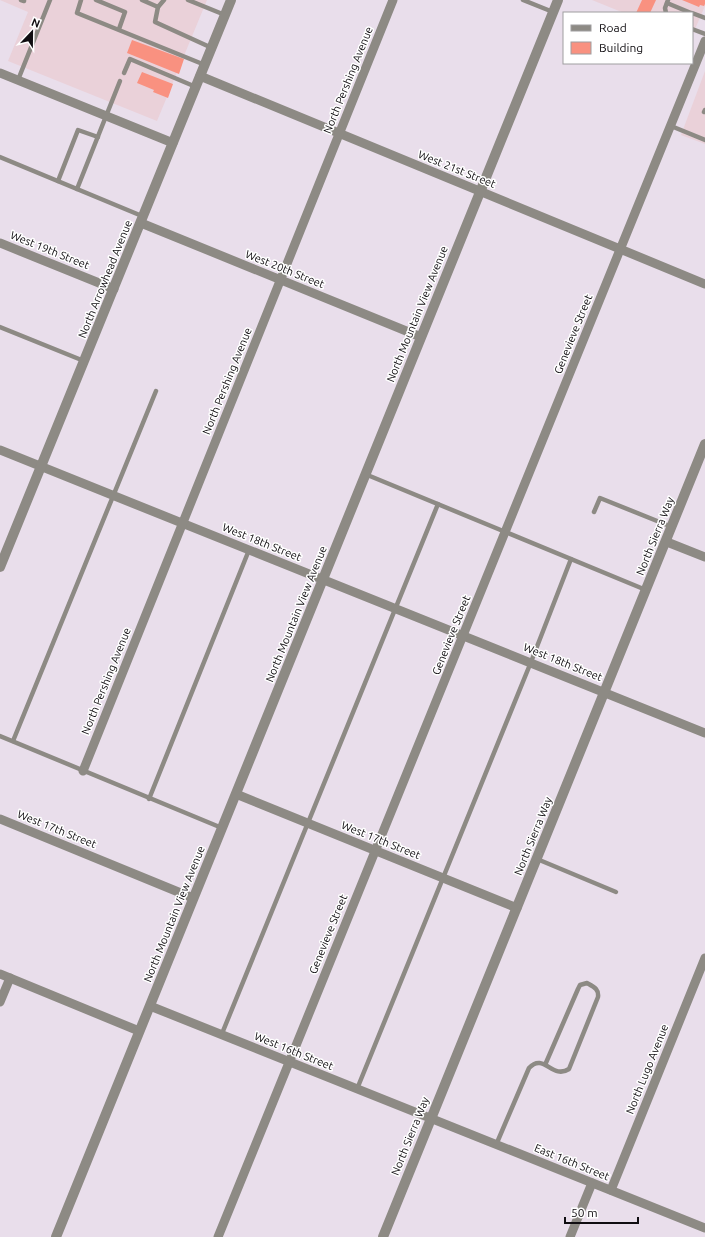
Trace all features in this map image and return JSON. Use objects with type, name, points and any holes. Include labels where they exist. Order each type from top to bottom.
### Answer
[{"type":"street","name":"North Arrowhead Avenue","points":[[0,568],[231,0]]},
{"type":"street","name":"North Pershing Avenue","points":[[82,771],[394,0]]},
{"type":"street","name":"North Mountain View Avenue","points":[[56,1237],[558,0]]},
{"type":"street","name":"Genevieve Street","points":[[218,1237],[375,850],[464,636],[705,40]]},
{"type":"street","points":[[0,73],[173,143]]},
{"type":"street","name":"West 21st Street","points":[[200,76],[705,284]]},
{"type":"street","name":"West 20th Street","points":[[142,220],[281,280],[421,337]]},
{"type":"street","name":"West 19th Street","points":[[0,242],[114,289]]},
{"type":"street","name":"North Sierra Way","points":[[384,1237],[430,1118],[537,859],[705,444]]},
{"type":"street","name":"West 18th Street","points":[[0,450],[705,733]]},
{"type":"street","points":[[666,542],[705,557]]},
{"type":"street","name":"West 17th Street","points":[[236,794],[517,908]]},
{"type":"street","name":"West 17th Street","points":[[0,819],[193,898]]},
{"type":"street","name":"North Lugo Avenue","points":[[611,1190],[705,958]]},
{"type":"street","points":[[0,974],[139,1031]]},
{"type":"street","points":[[0,1002],[10,978]]},
{"type":"street","name":"West 16th Street","points":[[150,1006],[221,1036],[430,1118]]},
{"type":"street","name":"East 16th Street","points":[[430,1118],[705,1228]]},
{"type":"street","points":[[570,1237],[592,1183]]},
{"type":"lane","points":[[18,80],[50,0]]},
{"type":"lane","points":[[81,0],[76,13],[205,65]]},
{"type":"lane","points":[[96,0],[125,12],[119,30]]},
{"type":"lane","points":[[142,0],[158,7]]},
{"type":"lane","points":[[164,0],[158,7],[155,22],[212,48]]},
{"type":"lane","points":[[188,0],[225,15]]},
{"type":"lane","points":[[523,0],[553,12]]},
{"type":"lane","points":[[666,12],[665,8],[667,2],[690,12]]},
{"type":"lane","points":[[693,13],[705,18]]},
{"type":"lane","points":[[693,30],[705,40]]},
{"type":"lane","points":[[124,74],[130,59],[196,87]]},
{"type":"lane","points":[[77,189],[120,81]]},
{"type":"lane","points":[[670,126],[705,140]]},
{"type":"lane","points":[[58,181],[78,130],[98,137]]},
{"type":"lane","points":[[0,157],[77,189],[142,220]]},
{"type":"lane","points":[[0,327],[84,361]]},
{"type":"lane","points":[[13,742],[156,391]]},
{"type":"lane","points":[[365,474],[646,590]]},
{"type":"lane","points":[[594,512],[600,498],[672,528]]},
{"type":"lane","points":[[221,1036],[438,504]]},
{"type":"lane","points":[[149,799],[249,550]]},
{"type":"lane","points":[[357,1089],[444,878],[571,559]]},
{"type":"lane","points":[[0,736],[222,828]]},
{"type":"lane","points":[[537,859],[616,892]]},
{"type":"lane","points":[[496,1145],[529,1068],[534,1063],[538,1062],[545,1066],[560,1072],[564,1072],[569,1069],[598,997],[599,993],[595,987],[587,983],[580,985],[545,1066]]},
{"type":"shaded area","points":[[0,0],[207,0],[157,121],[8,61],[28,12]]},
{"type":"shaded area","points":[[592,0],[705,0],[705,6],[693,34],[693,12],[622,12]]},
{"type":"shaded area","points":[[705,71],[705,144],[681,135]]},
{"type":"building","points":[[642,0],[656,0],[650,12],[636,12]]},
{"type":"building","points":[[682,0],[705,0],[705,4],[704,6],[700,5],[699,7]]},
{"type":"building","points":[[132,40],[184,59],[179,74],[127,53]]},
{"type":"building","points":[[142,72],[173,84],[168,98],[137,83]]}]
